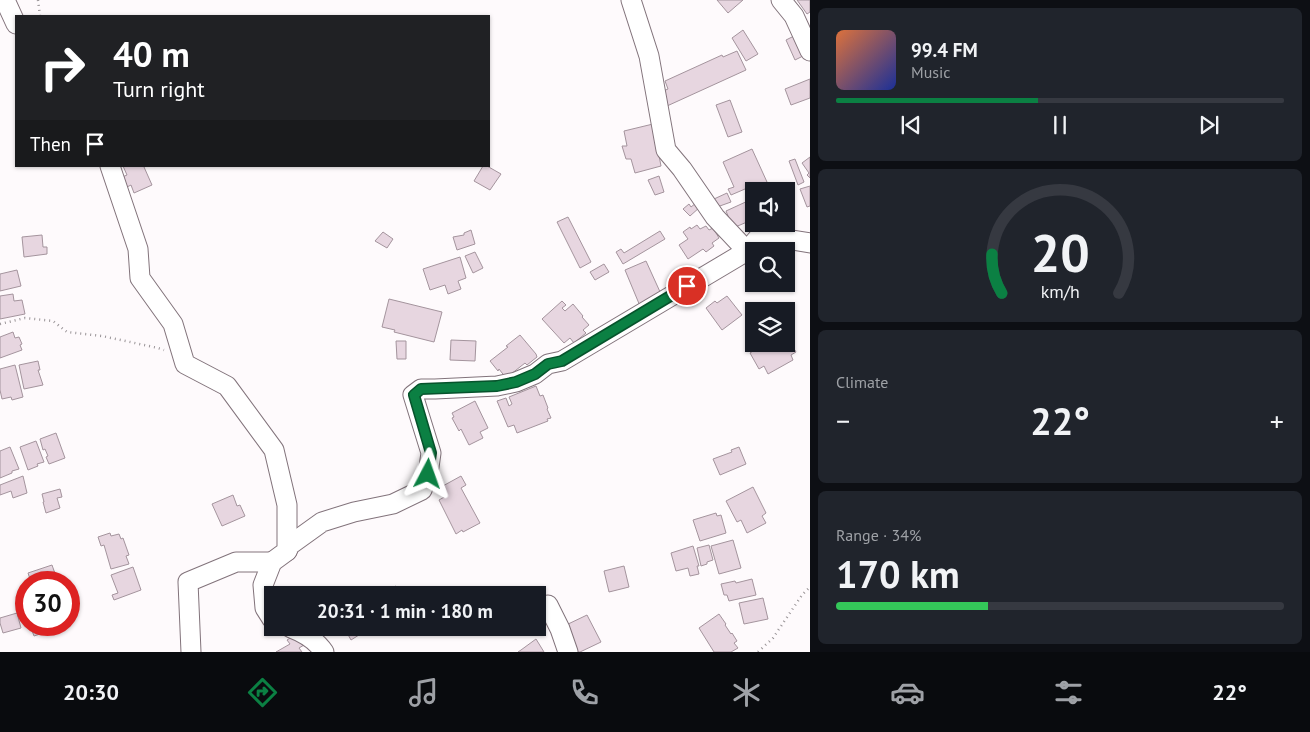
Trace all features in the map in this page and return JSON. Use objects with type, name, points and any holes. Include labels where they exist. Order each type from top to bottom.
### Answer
[{"type":"street","points":[[5,0],[15,22]]},
{"type":"street","points":[[631,0],[649,56],[666,150],[715,217],[745,249]]},
{"type":"street","points":[[781,0],[794,16],[810,50]]},
{"type":"street","points":[[110,167],[138,249],[140,278],[173,324],[185,364],[227,386],[274,450],[287,505],[279,556]]},
{"type":"street","points":[[755,242],[758,238],[786,239],[810,243]]},
{"type":"street","points":[[264,596],[263,585],[279,556],[290,545],[322,522],[354,512],[393,504],[422,490],[428,474],[431,453],[414,395],[421,389],[497,386],[516,382],[535,374],[548,364],[562,361],[745,252]]},
{"type":"street","points":[[191,652],[188,582],[236,562],[279,556]]},
{"type":"street","points":[[548,605],[560,629],[568,652]]},
{"type":"street","points":[[308,636],[321,646],[324,652]]},
{"type":"path","points":[[38,0],[40,15]]},
{"type":"path","points":[[0,324],[25,318],[53,321],[67,332],[102,336],[158,348],[167,351],[185,364]]},
{"type":"path","points":[[758,652],[773,638],[802,595],[810,587]]},
{"type":"building","points":[[717,0],[743,0],[728,13]]},
{"type":"building","points":[[797,0],[810,0],[810,12],[807,14]]},
{"type":"building","points":[[743,30],[758,54],[746,61],[732,38]]},
{"type":"building","points":[[796,35],[805,55],[795,60],[786,40]]},
{"type":"building","points":[[737,51],[746,70],[667,106],[661,92],[668,89],[665,81],[722,55],[723,57]]},
{"type":"building","points":[[810,79],[810,98],[791,105],[785,89]]},
{"type":"building","points":[[730,100],[742,132],[728,137],[716,105]]},
{"type":"building","points":[[653,124],[661,166],[635,173],[631,159],[626,159],[622,146],[627,146],[624,131]]},
{"type":"building","points":[[752,149],[767,182],[745,182],[745,189],[731,195],[728,189],[734,187],[723,162]]},
{"type":"building","points":[[810,157],[810,178],[802,163]]},
{"type":"building","points":[[795,159],[804,182],[798,185],[789,161]]},
{"type":"building","points":[[123,167],[144,167],[152,185],[134,193],[131,185],[125,188],[120,178],[127,175]]},
{"type":"building","points":[[482,167],[489,167],[501,174],[490,190],[474,181]]},
{"type":"building","points":[[659,176],[664,192],[655,195],[648,180]]},
{"type":"building","points":[[810,186],[810,206],[807,207],[800,189]]},
{"type":"building","points":[[727,193],[731,202],[717,207],[714,199]]},
{"type":"building","points":[[745,202],[745,223],[733,228],[726,211]]},
{"type":"building","points":[[696,203],[700,207],[690,216],[683,209],[689,204],[691,207]]},
{"type":"building","points":[[568,217],[591,262],[580,268],[557,222]]},
{"type":"building","points":[[697,225],[700,229],[706,226],[709,230],[713,228],[719,238],[712,243],[714,246],[706,252],[703,249],[688,259],[679,245],[688,239],[683,232]]},
{"type":"building","points":[[471,230],[475,244],[457,250],[453,237],[464,235],[464,233]]},
{"type":"building","points":[[660,231],[665,239],[623,264],[616,252],[621,249],[624,253]]},
{"type":"building","points":[[383,232],[393,239],[387,248],[375,241]]},
{"type":"building","points":[[42,235],[43,247],[47,247],[47,254],[24,257],[22,237]]},
{"type":"building","points":[[475,252],[483,268],[473,273],[465,256]]},
{"type":"building","points":[[460,257],[466,278],[458,281],[461,289],[448,294],[445,285],[430,290],[423,269]]},
{"type":"building","points":[[646,261],[661,294],[640,306],[625,270]]},
{"type":"building","points":[[604,264],[609,272],[595,280],[590,272]]},
{"type":"building","points":[[17,270],[21,286],[0,291],[0,274]]},
{"type":"building","points":[[13,294],[14,301],[22,300],[25,314],[0,319],[0,296]]},
{"type":"building","points":[[727,296],[742,315],[722,330],[706,308],[715,301],[717,303]]},
{"type":"building","points":[[389,299],[442,312],[434,342],[382,327]]},
{"type":"building","points":[[562,301],[566,305],[562,308],[565,311],[573,304],[589,325],[583,330],[586,333],[574,343],[570,338],[564,343],[542,319]]},
{"type":"building","points":[[13,332],[15,338],[19,337],[22,350],[0,358],[0,337]]},
{"type":"building","points":[[520,335],[537,357],[527,365],[525,363],[506,378],[490,361]]},
{"type":"building","points":[[451,340],[476,341],[475,361],[450,360]]},
{"type":"building","points":[[396,341],[406,341],[406,359],[397,359]]},
{"type":"building","points":[[795,350],[796,352],[791,355],[793,360],[768,374],[764,366],[759,369],[750,353],[795,352]]},
{"type":"building","points":[[38,361],[40,370],[38,370],[43,385],[24,389],[19,365]]},
{"type":"building","points":[[15,365],[23,397],[12,400],[11,397],[2,399],[0,369]]},
{"type":"building","points":[[536,386],[540,396],[543,395],[551,418],[547,419],[548,421],[517,433],[514,425],[508,427],[497,401],[506,398],[509,406],[512,404],[509,397]]},
{"type":"building","points":[[475,401],[488,428],[480,432],[483,438],[469,445],[461,429],[459,431],[452,418],[454,417],[452,413]]},
{"type":"building","points":[[56,433],[65,458],[49,464],[46,457],[48,456],[45,449],[43,450],[40,439]]},
{"type":"building","points":[[36,441],[44,462],[28,470],[20,447]]},
{"type":"building","points":[[10,447],[19,469],[0,478],[0,451]]},
{"type":"building","points":[[739,447],[746,464],[720,475],[713,459],[732,452],[731,450]]},
{"type":"building","points":[[23,476],[27,493],[13,498],[11,491],[0,495],[0,485]]},
{"type":"building","points":[[461,476],[466,485],[461,488],[480,523],[456,534],[439,500],[446,496],[441,487]]},
{"type":"building","points":[[753,487],[766,513],[762,516],[766,523],[747,533],[741,520],[737,522],[726,501]]},
{"type":"building","points":[[60,489],[62,497],[57,498],[60,508],[46,513],[42,494]]},
{"type":"building","points":[[233,495],[237,506],[240,505],[245,516],[222,526],[212,504]]},
{"type":"building","points":[[716,513],[717,516],[721,515],[726,533],[700,541],[693,520]]},
{"type":"building","points":[[110,533],[111,536],[119,534],[121,539],[123,538],[129,555],[126,556],[129,564],[111,569],[104,545],[101,546],[98,537]]},
{"type":"building","points":[[733,540],[741,568],[719,574],[711,546]]},
{"type":"building","points":[[709,545],[713,560],[701,566],[697,548]]},
{"type":"building","points":[[693,546],[699,566],[697,566],[699,574],[690,576],[688,568],[676,571],[671,553]]},
{"type":"building","points":[[52,565],[54,571],[34,571]]},
{"type":"building","points":[[624,566],[629,587],[609,592],[604,571]]},
{"type":"building","points":[[133,567],[141,590],[114,600],[112,595],[118,593],[111,575]]},
{"type":"building","points":[[752,579],[756,595],[729,601],[727,595],[724,595],[721,584]]},
{"type":"building","points":[[763,598],[768,619],[744,624],[739,603]]},
{"type":"building","points":[[15,614],[15,630],[3,633],[0,618]]},
{"type":"building","points":[[719,614],[737,641],[734,643],[738,648],[731,652],[714,652],[699,628]]},
{"type":"building","points":[[587,615],[601,642],[577,652],[564,626]]},
{"type":"building","points":[[294,636],[298,636],[304,645],[299,648],[302,652],[276,652],[290,644],[287,640]]},
{"type":"building","points":[[349,636],[357,636],[351,640]]},
{"type":"building","points":[[536,639],[544,652],[518,652],[521,650]]},
{"type":"route","points":[[428,474],[431,453],[414,395],[421,389],[497,386],[516,382],[535,374],[548,364],[562,361],[687,286]]}]
